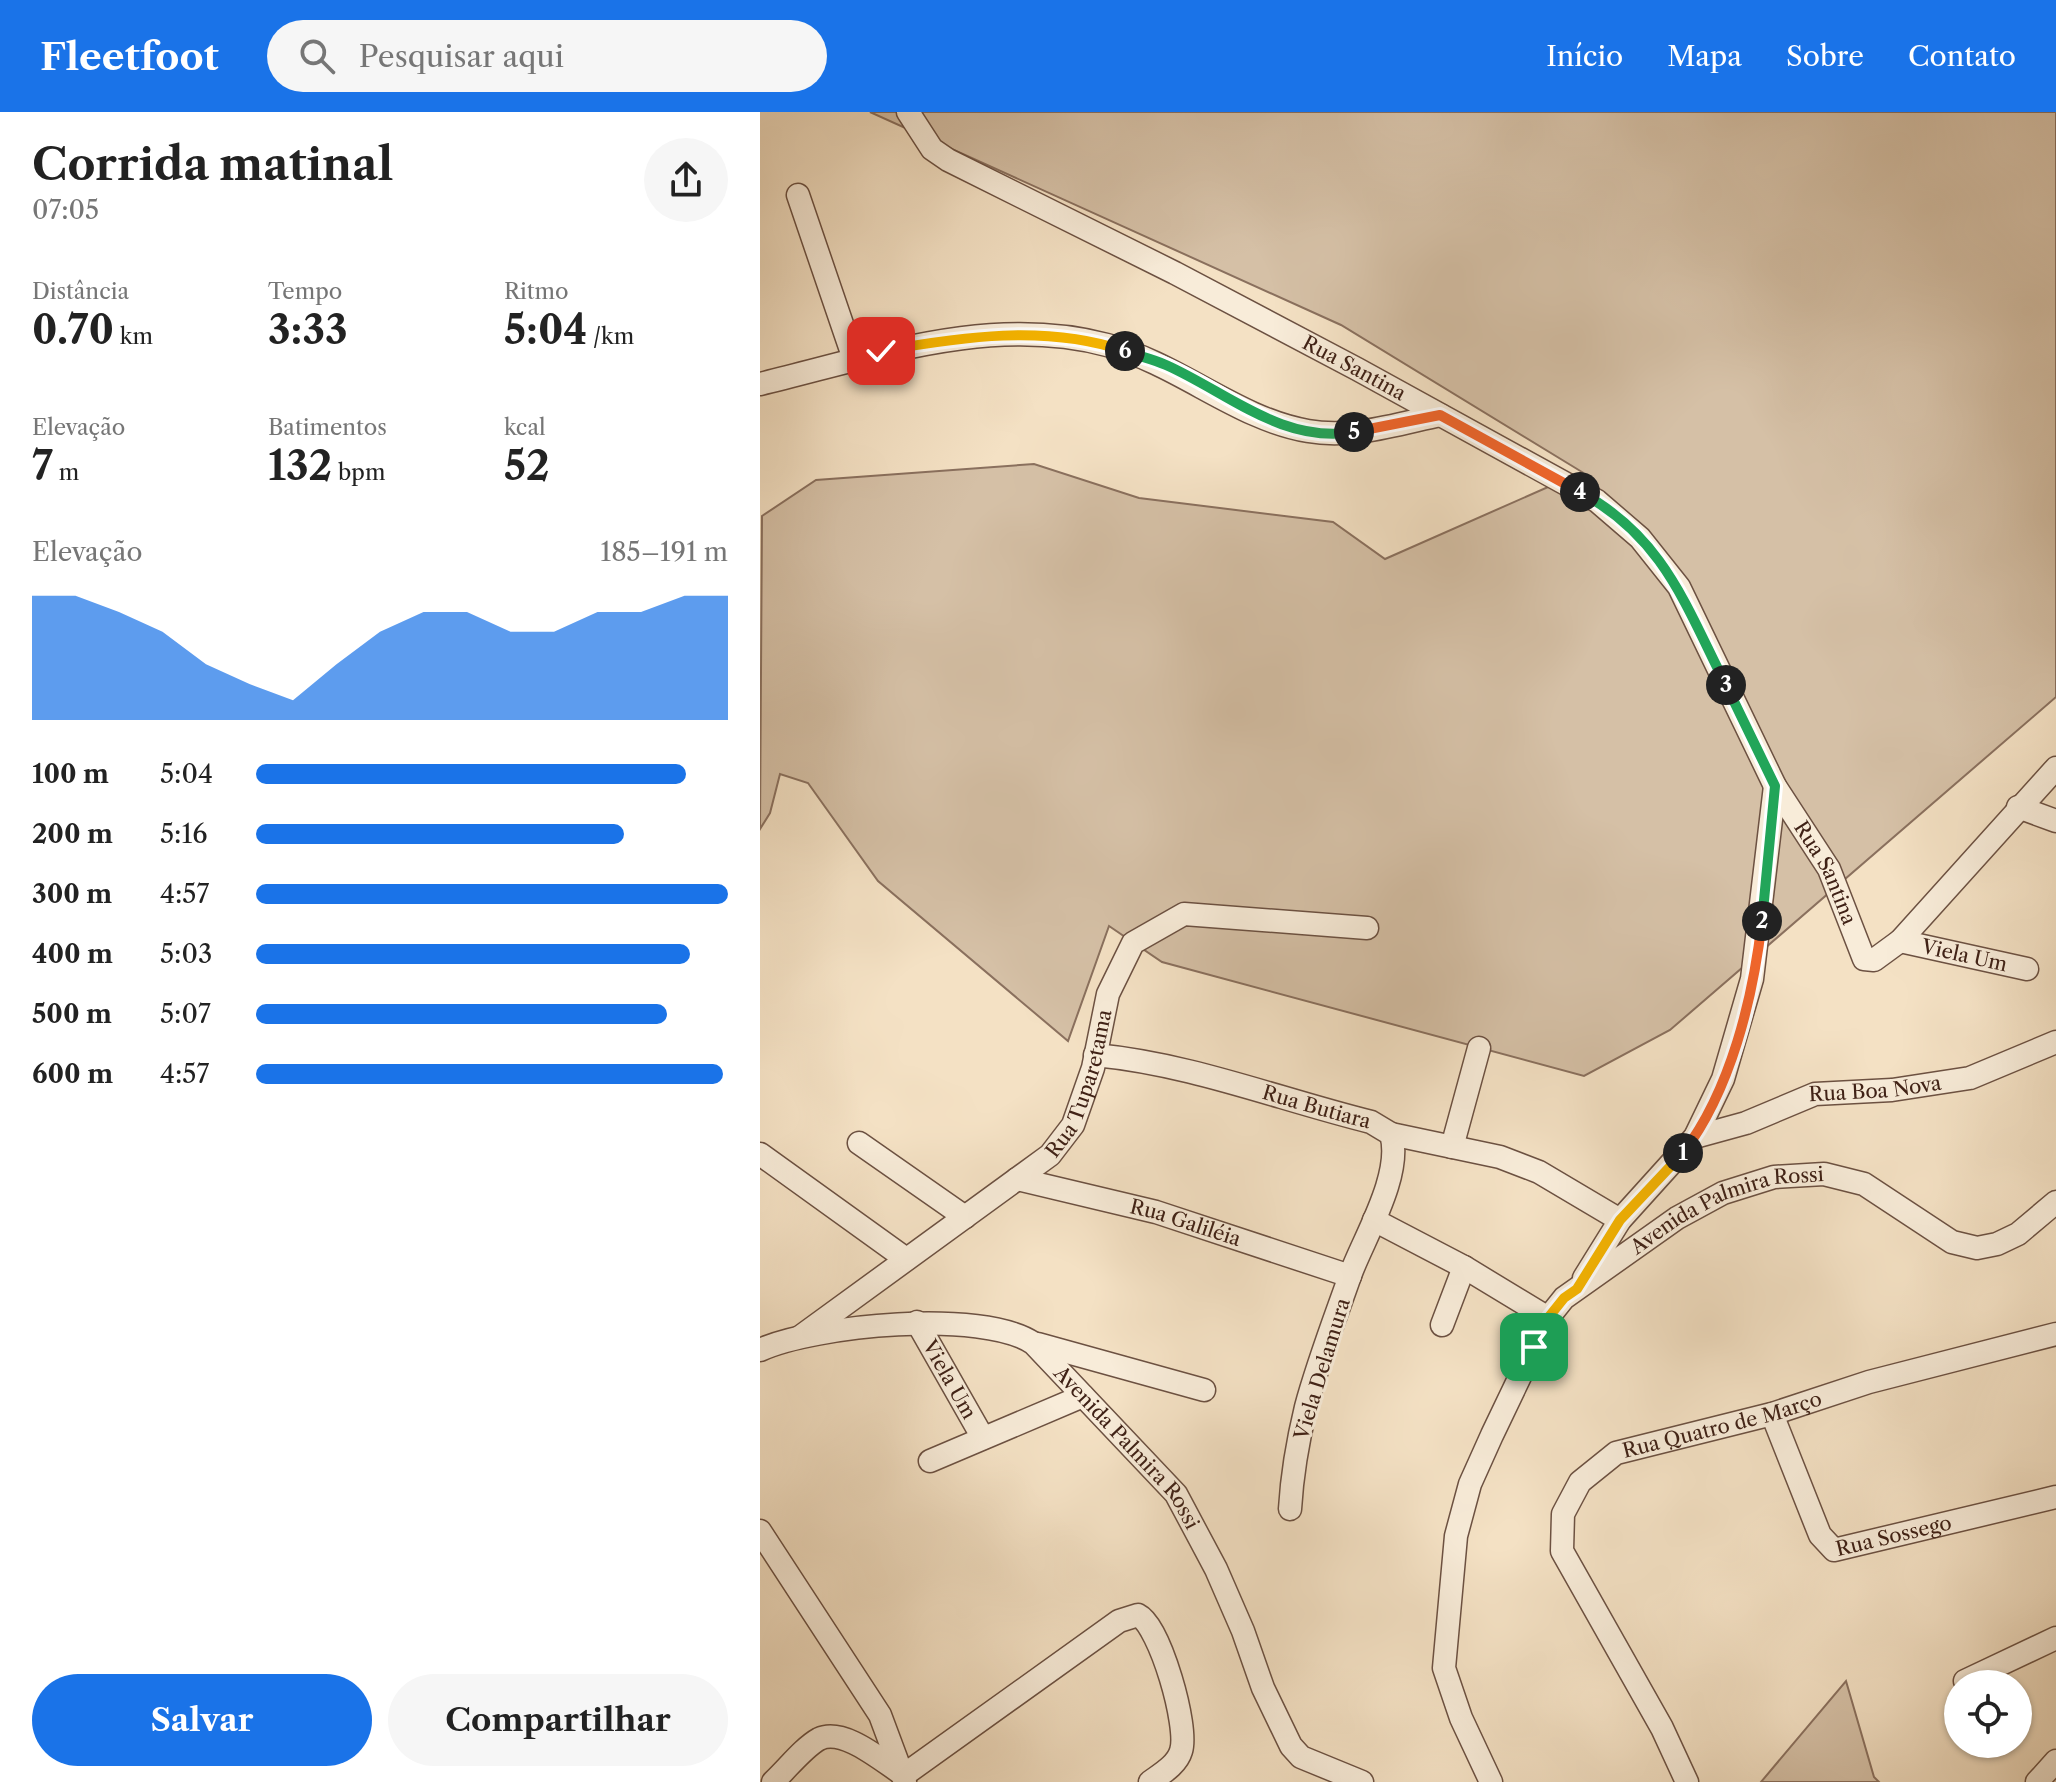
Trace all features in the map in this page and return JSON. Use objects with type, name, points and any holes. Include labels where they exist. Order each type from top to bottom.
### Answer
[{"type":"street","name":"Rua Santina","points":[[908,112],[932,149],[987,182],[1175,273],[1440,415],[1597,501],[1640,538],[1679,587],[1775,786],[1829,869],[1871,953],[1900,941],[2056,768]]},
{"type":"street","points":[[798,195],[854,359]]},
{"type":"street","points":[[760,384],[854,359],[979,336],[1046,335],[1106,345],[1166,365],[1268,420],[1310,432],[1348,433],[1440,415]]},
{"type":"street","points":[[1577,1289],[1620,1220],[1695,1137],[1723,1079],[1752,979],[1775,786]]},
{"type":"street","points":[[2018,807],[2056,821]]},
{"type":"street","name":"Rua Tuparetama","points":[[797,1339],[1017,1179],[1064,1141],[1073,1125],[1095,1055],[1108,994],[1133,943],[1184,914],[1367,928]]},
{"type":"street","name":"Viela Um","points":[[1900,941],[2027,969]]},
{"type":"street","name":"Rua Boa Nova","points":[[1695,1137],[1746,1123],[1815,1094],[1892,1090],[1970,1078],[2056,1042]]},
{"type":"street","points":[[1452,1147],[1479,1048]]},
{"type":"street","name":"Rua Butiara","points":[[1095,1055],[1149,1060],[1235,1082],[1371,1122],[1391,1134],[1393,1160],[1374,1220],[1350,1276]]},
{"type":"street","points":[[1391,1134],[1500,1157],[1539,1172],[1620,1220]]},
{"type":"street","points":[[859,1143],[965,1217]]},
{"type":"street","points":[[760,1154],[906,1259]]},
{"type":"street","name":"Avenida Palmira Rossi","points":[[1491,1782],[1461,1718],[1444,1668],[1456,1536],[1470,1484],[1548,1318],[1564,1298],[1677,1218],[1723,1193],[1774,1177],[1824,1174],[1864,1184],[1952,1242],[1977,1248],[1997,1244],[2018,1234],[2056,1202]]},
{"type":"street","name":"Rua Galiléia","points":[[1017,1179],[1156,1212],[1350,1276]]},
{"type":"street","points":[[1374,1220],[1464,1267],[1548,1318]]},
{"type":"street","points":[[1442,1325],[1464,1267]]},
{"type":"street","name":"Viela Delamura","points":[[1290,1509],[1294,1469],[1307,1405],[1350,1276]]},
{"type":"street","name":"Viela Um","points":[[917,1322],[983,1438]]},
{"type":"street","name":"Avenida Palmira Rossi","points":[[762,1346],[917,1322],[1003,1330],[1020,1334],[1033,1343],[1176,1494],[1194,1524],[1243,1631],[1263,1688],[1291,1746],[1301,1757],[1362,1782]]},
{"type":"street","name":"Rua Quatro de Março","points":[[1687,1782],[1662,1728],[1562,1551],[1563,1514],[1580,1482],[1616,1453],[1772,1414],[1869,1382],[2056,1334]]},
{"type":"street","points":[[1033,1343],[1204,1390]]},
{"type":"street","points":[[930,1461],[1083,1396]]},
{"type":"street","name":"Rua Sossego","points":[[1772,1414],[1820,1535],[1834,1550],[2056,1497]]},
{"type":"street","points":[[760,1531],[880,1715],[904,1778]]},
{"type":"street","points":[[904,1778],[1119,1621],[1138,1615],[1152,1628],[1176,1702],[1181,1752],[1158,1776]]},
{"type":"street","points":[[1988,1670],[2056,1638]]},
{"type":"street","points":[[773,1782],[818,1740],[831,1736],[844,1739],[904,1778]]},
{"type":"shaded area","points":[[870,112],[2056,112],[2056,697],[1670,1030],[1584,1076],[1162,962],[1109,926],[1068,1041],[878,881],[808,783],[780,774],[770,813],[760,829],[762,516],[816,480],[1034,464],[1139,498],[1333,522],[1385,559],[1582,472],[1341,325]]},
{"type":"shaded area","points":[[1846,1681],[1874,1777],[1879,1782],[1761,1782]]},
{"type":"route","points":[[881,351],[979,336],[1046,335],[1106,345],[1166,365],[1268,420],[1310,432],[1348,433],[1440,415],[1597,501],[1640,538],[1679,587],[1775,786],[1761,925],[1752,979],[1723,1079],[1695,1137],[1620,1220],[1577,1289],[1564,1298],[1548,1318],[1534,1347]]}]
